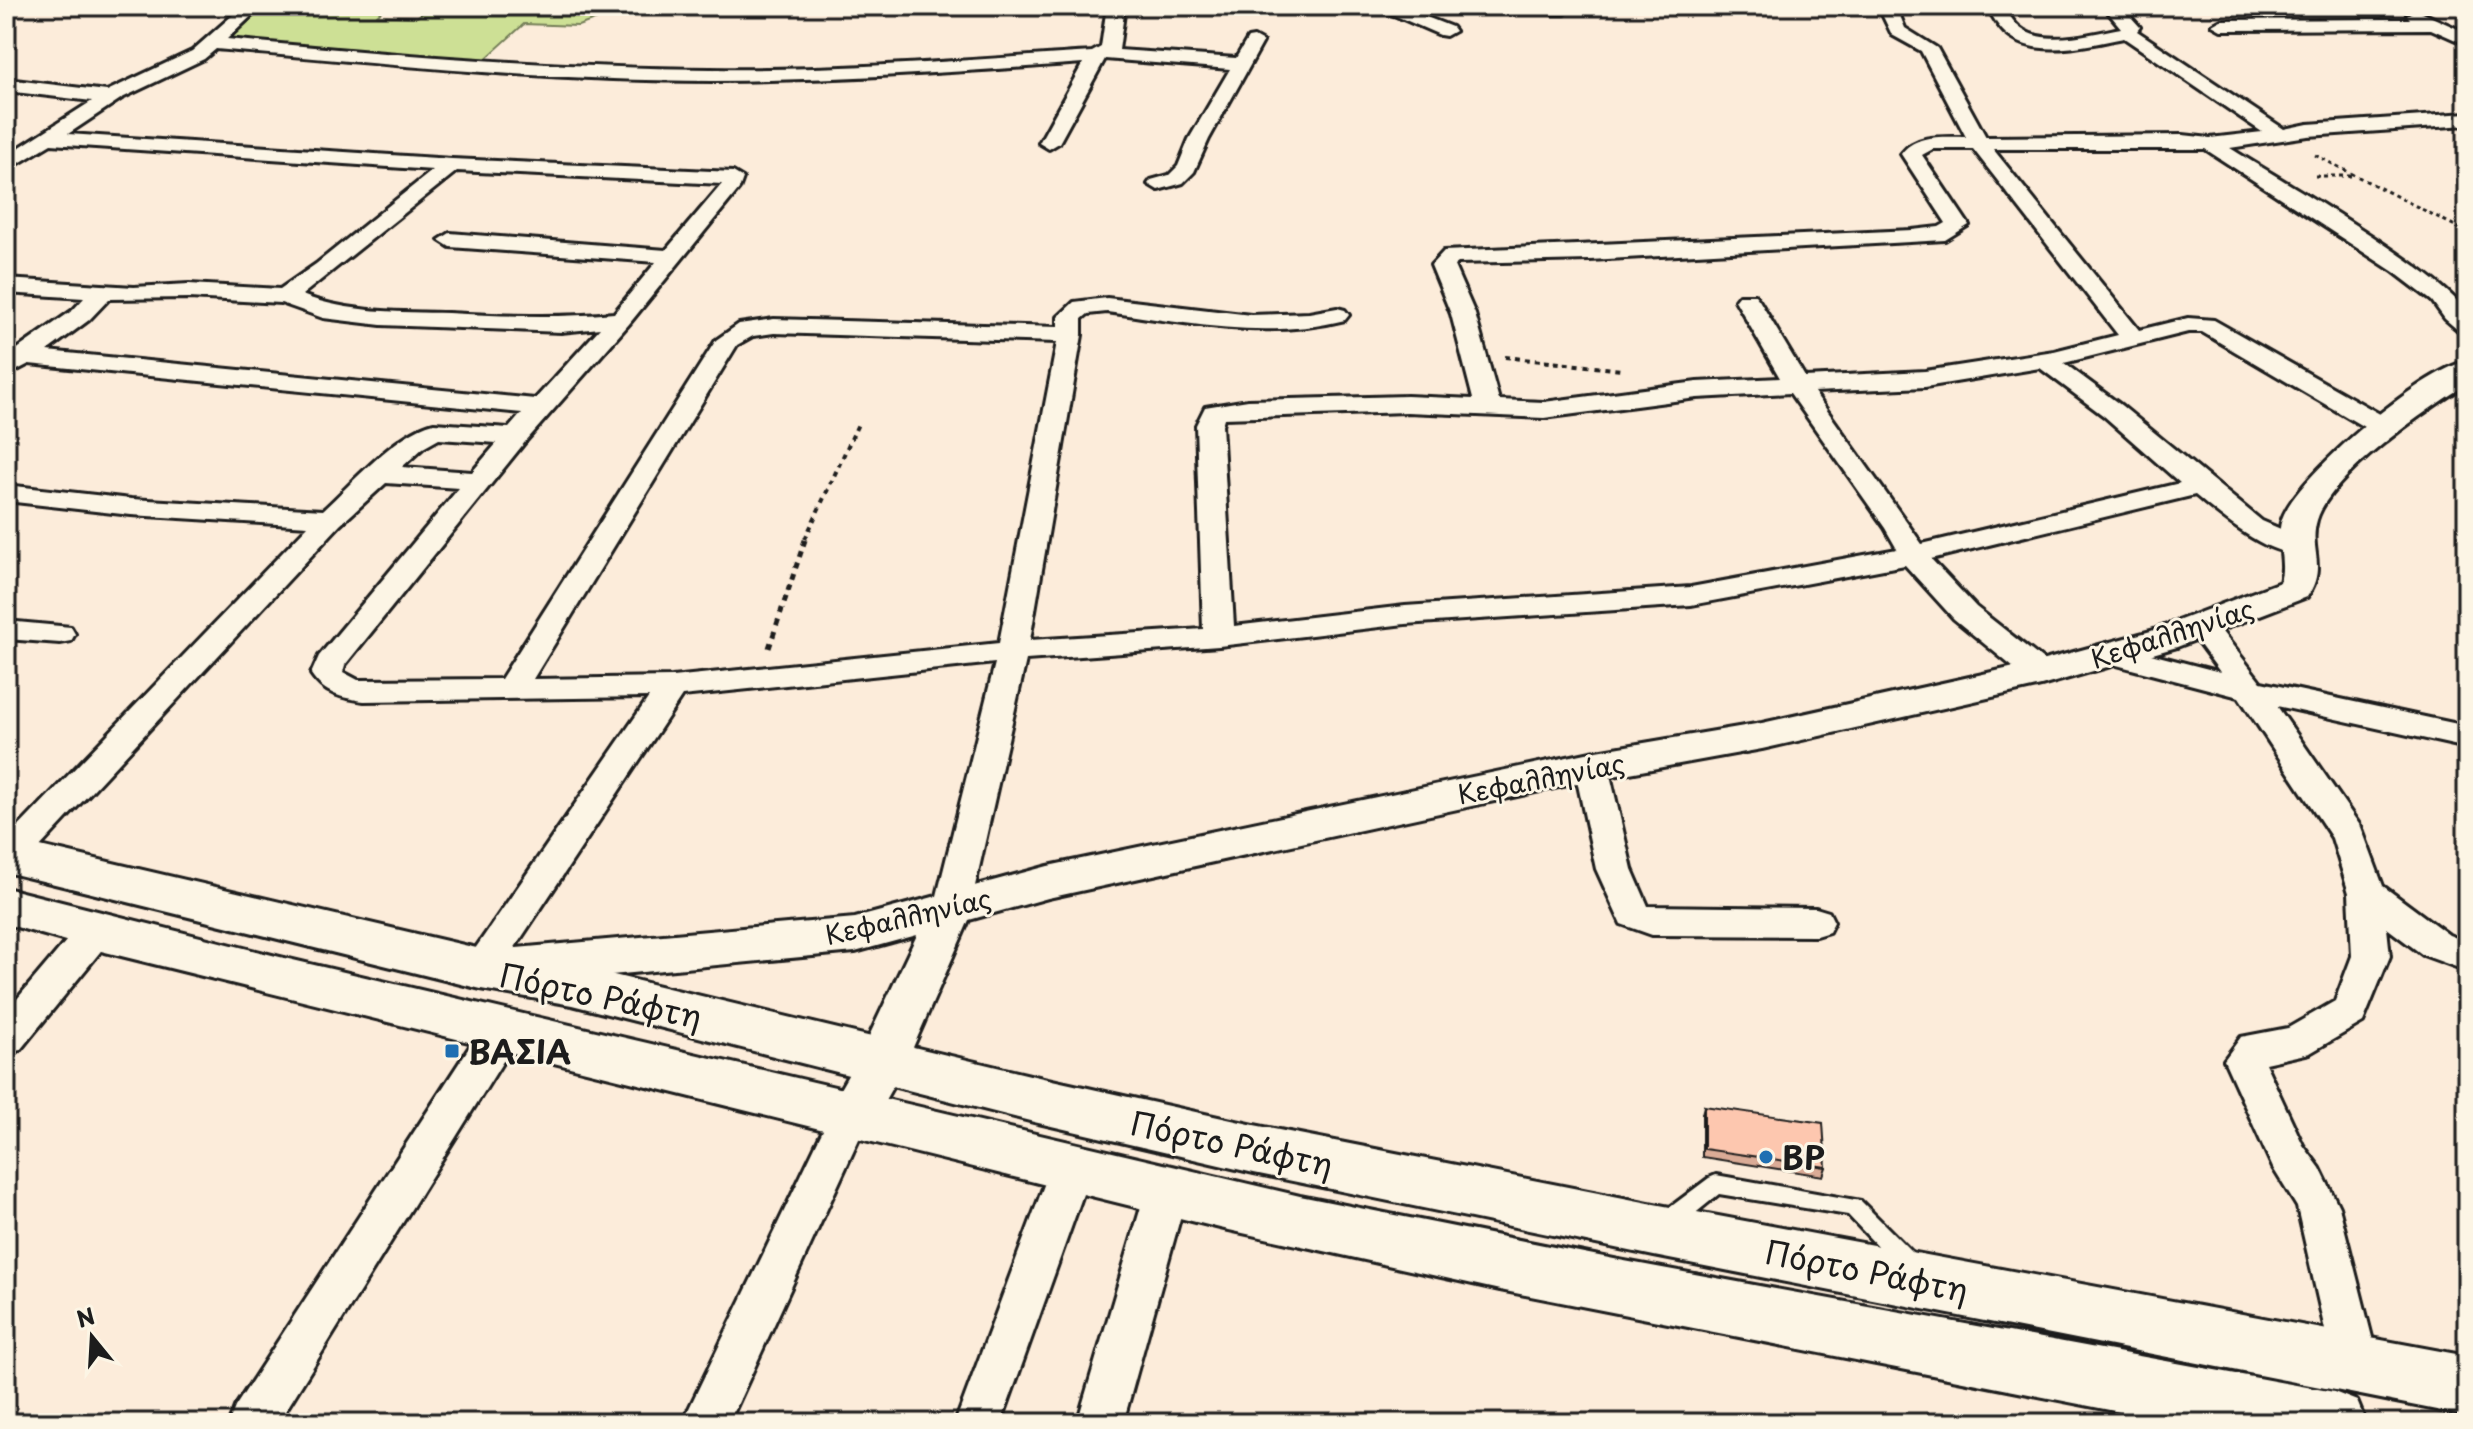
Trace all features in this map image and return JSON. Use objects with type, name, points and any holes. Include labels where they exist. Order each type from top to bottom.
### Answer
[{"type":"main road","name":"Πόρτο Ράφτη","points":[[8,872],[96,931],[501,1031],[743,1086],[1071,1169],[1380,1239],[2334,1423]]},
{"type":"main road","name":"Πόρτο Ράφτη","points":[[8,872],[572,985],[1034,1099],[1254,1149],[2467,1386]]},
{"type":"street","points":[[6,165],[111,97],[198,55],[253,6]]},
{"type":"street","points":[[1049,143],[1101,55],[1110,50],[1116,6]]},
{"type":"street","points":[[1382,6],[1446,31]]},
{"type":"street","points":[[1887,6],[1898,33],[1904,39],[1928,48],[1979,143],[2135,340]]},
{"type":"street","points":[[1995,6],[2015,33],[2029,40],[2078,40],[2127,32],[2131,27],[2129,21],[2112,6]]},
{"type":"street","points":[[2401,6],[2467,40]]},
{"type":"street","points":[[2221,25],[2433,24]]},
{"type":"street","points":[[2127,32],[2281,136]]},
{"type":"street","points":[[1158,184],[1176,179],[1187,168],[1199,139],[1254,42]]},
{"type":"street","points":[[214,43],[459,66],[712,75],[899,70],[1101,55],[1241,64]]},
{"type":"street","points":[[6,85],[111,97]]},
{"type":"street","points":[[1488,406],[1463,314],[1442,265],[1452,256],[1590,253],[1945,233],[1958,225],[1911,154],[1918,147],[1932,143],[2183,141],[2210,144],[2308,130],[2467,119]]},
{"type":"street","points":[[45,138],[452,165],[733,178],[732,185],[673,257],[516,436],[330,663],[327,674],[332,681],[346,688],[364,691],[672,687],[1013,651],[1219,637],[1405,615],[1691,596],[1916,554],[2200,486]]},
{"type":"street","points":[[2210,144],[2402,267],[2441,296],[2453,314],[2467,326]]},
{"type":"street","points":[[285,296],[324,269],[452,165]]},
{"type":"street","points":[[450,240],[673,257]]},
{"type":"street","points":[[6,286],[134,294],[201,291],[285,296],[323,311],[381,318],[561,325],[621,319]]},
{"type":"street","points":[[16,362],[81,315],[103,292]]},
{"type":"street","points":[[1747,300],[1798,387],[1916,554],[1919,564],[1965,613],[2041,674]]},
{"type":"street","points":[[705,1423],[850,1115],[882,1061],[952,908],[1013,651],[1070,335],[1070,317],[1082,307],[1107,305],[1258,325],[1315,321],[1337,315]]},
{"type":"street","points":[[1219,637],[1209,425],[1214,412],[1248,408],[1407,404],[1544,410],[1697,390],[1925,379],[2045,360],[2188,325],[2206,325],[2385,428]]},
{"type":"street","points":[[510,690],[728,340],[747,329],[774,326],[1070,335]]},
{"type":"street","points":[[2045,360],[2113,411],[2252,527],[2296,546]]},
{"type":"street","points":[[16,362],[401,392],[457,401],[543,407]]},
{"type":"street","name":"Κεφαλληνίας","points":[[481,969],[855,935],[1048,882],[1591,766],[1762,736],[2041,674],[2112,654],[2201,626],[2294,589],[2301,581],[2302,571],[2295,530],[2300,514],[2311,498],[2339,468],[2385,428],[2466,373]]},
{"type":"street","points":[[8,872],[330,519],[414,442],[434,431],[516,436]]},
{"type":"street","points":[[379,474],[479,481]]},
{"type":"street","points":[[6,493],[131,507],[330,519]]},
{"type":"street","points":[[2201,626],[2250,690],[2349,836],[2367,893],[2371,956],[2350,1011],[2296,1042],[2255,1048],[2244,1060],[2288,1156],[2318,1207],[2356,1365]]},
{"type":"street","points":[[6,630],[60,634]]},
{"type":"street","points":[[2112,654],[2250,690],[2467,737]]},
{"type":"street","points":[[481,969],[672,687]]},
{"type":"street","points":[[1591,766],[1614,869],[1634,915],[1652,921],[1816,922]]},
{"type":"street","points":[[2367,893],[2436,945],[2467,957]]},
{"type":"street","points":[[6,1039],[96,931]]},
{"type":"street","points":[[252,1423],[501,1031]]},
{"type":"street","points":[[978,1423],[1071,1169]]},
{"type":"street","points":[[1100,1423],[1167,1190]]},
{"type":"path","points":[[2281,136],[2467,232]]},
{"type":"path","points":[[1472,353],[1633,372]]},
{"type":"path","points":[[760,676],[800,550],[858,424]]},
{"type":"green space","points":[[265,6],[387,6],[377,15],[417,17],[431,6],[714,6],[709,11],[622,10],[578,26],[524,24],[482,62],[227,40]]},
{"type":"building","points":[[1704,1106],[1823,1123],[1826,1167],[1704,1149]]},
{"type":"place","name":"ΒΑΣΙΑ","points":[[452,1051]]},
{"type":"place","name":"BP","points":[[1766,1157]]}]
